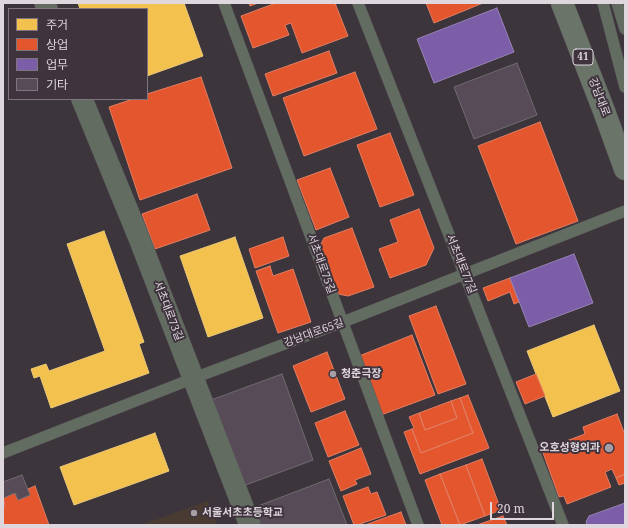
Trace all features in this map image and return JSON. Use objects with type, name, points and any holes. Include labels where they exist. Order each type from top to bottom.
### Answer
[{"type":"main road","name":"강남대로","points":[[562,3],[604,110],[625,169]]},
{"type":"street","name":"서초대로73길","points":[[82,100],[194,378],[250,525]]},
{"type":"lane","name":"서초대로75길","points":[[224,3],[418,525]]},
{"type":"lane","name":"서초대로77길","points":[[358,3],[564,525]]},
{"type":"lane","points":[[603,3],[625,87]]},
{"type":"lane","points":[[618,3],[625,29]]},
{"type":"lane","name":"강남대로65길","points":[[3,453],[625,211]]},
{"type":"shaded area","name":"서울서초초등학교","points":[[208,501],[217,525],[141,525]]},
{"type":"building: 주거","points":[[78,3],[184,3],[203,56],[148,76],[148,8],[80,8]]},
{"type":"building: 주거","points":[[104,231],[144,342],[139,344],[149,373],[51,408],[40,376],[34,378],[31,369],[46,364],[49,371],[105,351],[67,244]]},
{"type":"building: 주거","points":[[235,237],[263,318],[208,337],[180,256]]},
{"type":"building: 주거","points":[[594,325],[620,391],[553,417],[527,351]]},
{"type":"building: 주거","points":[[155,433],[169,471],[74,505],[60,467]]},
{"type":"building: 상업","points":[[249,3],[258,3],[250,6]]},
{"type":"building: 상업","points":[[276,3],[335,3],[348,36],[302,53],[291,23],[285,25],[289,35],[253,48],[241,16]]},
{"type":"building: 상업","points":[[426,3],[483,3],[434,23]]},
{"type":"building: 상업","points":[[329,51],[337,73],[273,96],[265,74]]},
{"type":"building: 상업","points":[[355,72],[377,129],[304,156],[283,98]]},
{"type":"building: 상업","points":[[201,77],[232,168],[140,200],[109,107],[130,100],[148,100],[148,94]]},
{"type":"building: 상업","points":[[540,122],[578,221],[516,244],[478,146]]},
{"type":"building: 상업","points":[[390,133],[414,195],[380,207],[357,145]]},
{"type":"building: 상업","points":[[330,168],[349,217],[316,230],[297,180]]},
{"type":"building: 상업","points":[[197,194],[210,230],[155,249],[142,214]]},
{"type":"building: 상업","points":[[419,209],[434,248],[426,265],[390,278],[379,249],[398,242],[390,220]]},
{"type":"building: 상업","points":[[352,228],[374,287],[348,296],[338,294],[320,246],[324,238]]},
{"type":"building: 상업","points":[[283,237],[289,256],[255,268],[249,249]]},
{"type":"building: 상업","points":[[270,266],[273,276],[293,269],[311,322],[278,333],[256,271]]},
{"type":"building: 상업","points":[[510,278],[519,302],[514,304],[510,292],[488,301],[483,288]]},
{"type":"building: 상업","points":[[436,306],[466,384],[438,394],[409,316]]},
{"type":"building: 상업","points":[[412,335],[435,395],[381,415],[359,356]]},
{"type":"building: 상업","points":[[327,352],[345,399],[311,412],[293,366]]},
{"type":"building: 상업","points":[[536,374],[545,396],[525,404],[516,382]]},
{"type":"building: 상업","points":[[468,395],[489,448],[420,474],[404,432],[412,429],[421,453],[473,433],[460,398]]},
{"type":"building: 상업","points":[[460,398],[473,433],[421,453],[412,429],[414,428],[409,417],[419,413],[425,430],[457,418],[451,401]]},
{"type":"building: 상업","points":[[451,401],[457,418],[425,430],[419,413]]},
{"type":"building: 상업","points":[[345,411],[359,445],[328,457],[315,423]]},
{"type":"building: 상업","points":[[617,414],[625,435],[625,474],[616,478],[612,469],[605,472],[611,487],[567,504],[564,496],[559,497],[542,450],[585,434],[583,427]]},
{"type":"building: 상업","points":[[361,448],[371,474],[355,480],[357,484],[341,491],[329,461]]},
{"type":"building: 상업","points":[[482,459],[501,510],[485,516],[466,465]]},
{"type":"building: 상업","points":[[466,465],[485,516],[460,525],[440,474]]},
{"type":"building: 상업","points":[[440,474],[460,525],[442,525],[425,480]]},
{"type":"building: 상업","points":[[625,474],[625,483],[619,485],[616,478]]},
{"type":"building: 상업","points":[[35,486],[49,525],[3,525],[3,507],[5,506],[3,498],[15,493],[18,500],[30,495],[28,489]]},
{"type":"building: 상업","points":[[368,487],[371,494],[377,492],[386,515],[354,525],[343,496]]},
{"type":"building: 상업","points":[[401,512],[406,525],[365,525]]},
{"type":"building: 상업","points":[[503,516],[507,525],[477,525]]},
{"type":"building: 업무","points":[[497,8],[514,52],[434,83],[417,39]]},
{"type":"building: 업무","points":[[574,254],[593,303],[529,327],[510,278]]},
{"type":"building: 업무","points":[[625,503],[625,525],[587,525],[586,522],[589,516]]},
{"type":"building: 기타","points":[[517,63],[537,115],[474,139],[454,87]]},
{"type":"building: 기타","points":[[282,374],[313,460],[243,486],[211,400]]},
{"type":"building: 기타","points":[[22,475],[30,495],[18,500],[15,493],[3,498],[3,482]]},
{"type":"building: 기타","points":[[329,479],[347,525],[256,525],[250,509]]},
{"type":"place","name":"청춘극장","points":[[333,374]]},
{"type":"place","name":"오호성형외과","points":[[609,448]]},
{"type":"place","name":"서울서초초등학교","points":[[194,513]]}]
